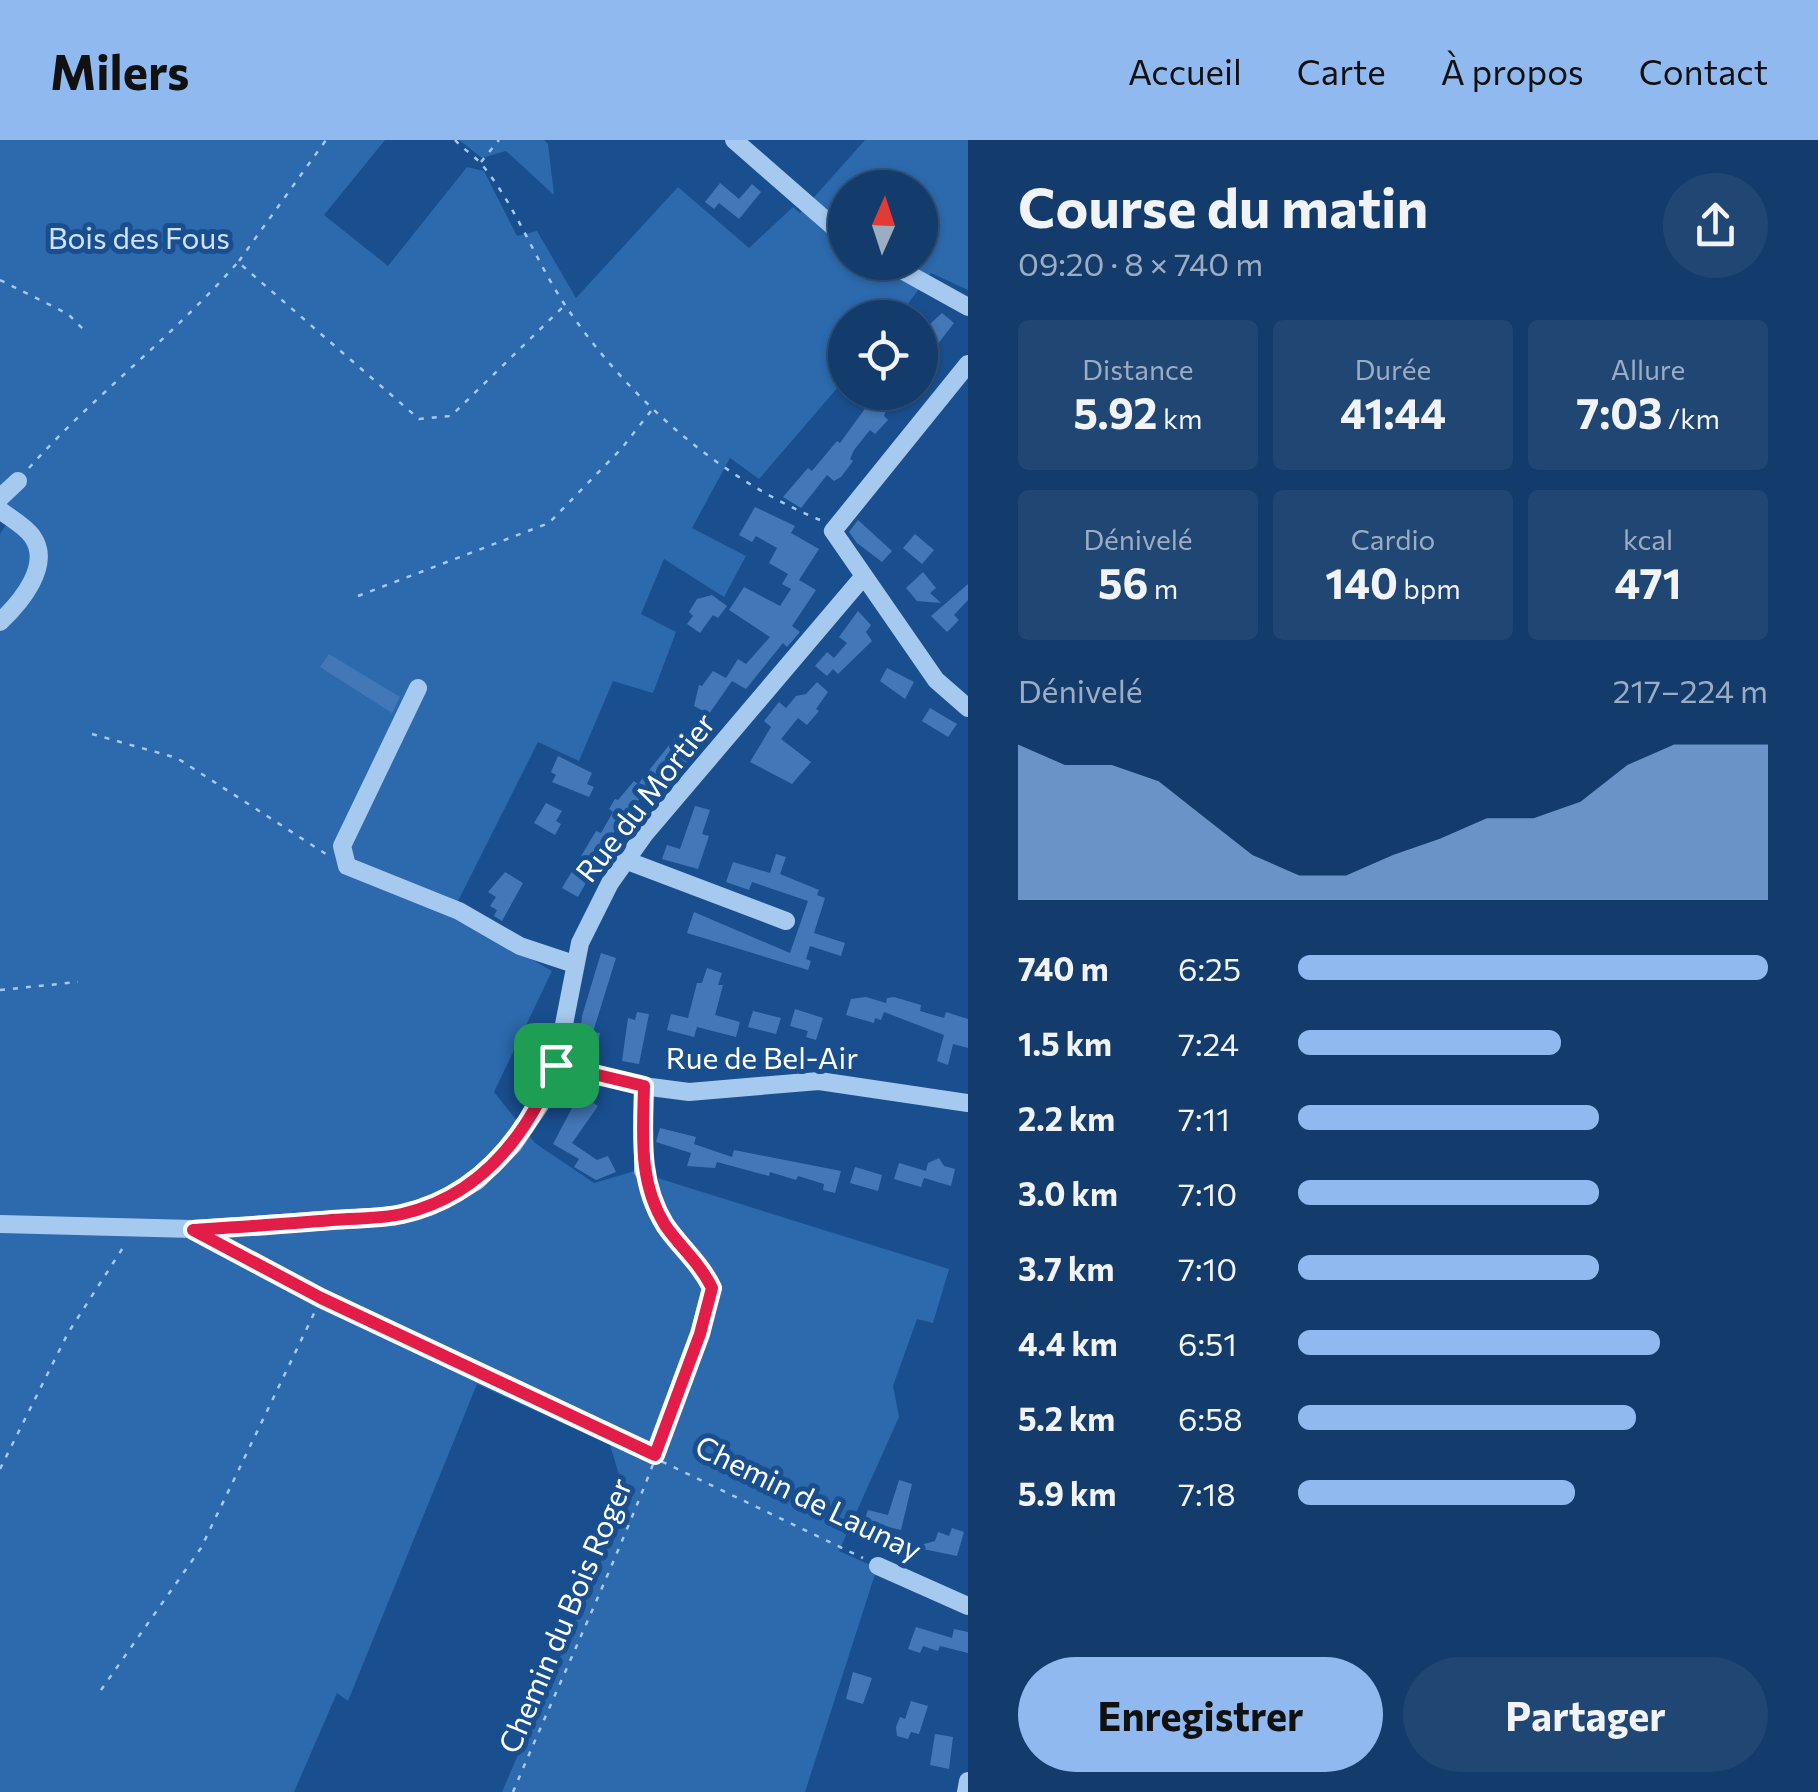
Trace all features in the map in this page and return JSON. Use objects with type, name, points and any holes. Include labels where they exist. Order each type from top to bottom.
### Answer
[{"type":"street","points":[[734,140],[828,222]]},
{"type":"street","points":[[919,280],[968,307]]},
{"type":"street","points":[[968,364],[835,527],[834,534],[936,680],[968,708]]},
{"type":"street","points":[[0,498],[18,481]]},
{"type":"street","points":[[0,510],[32,536],[38,564],[25,594],[0,622]]},
{"type":"street","name":"Rue du Mortier","points":[[0,1224],[193,1230],[400,1215],[436,1203],[477,1181],[513,1145],[540,1105],[556,1065],[574,964],[590,920],[625,860],[863,577]]},
{"type":"street","points":[[418,688],[342,846],[342,858],[354,870],[459,910],[520,946],[574,964]]},
{"type":"street","points":[[625,860],[786,921]]},
{"type":"street","name":"Rue de Bel-Air","points":[[556,1065],[644,1086],[689,1092],[819,1081],[968,1103]]},
{"type":"street","points":[[643,1171],[644,1086]]},
{"type":"street","name":"Chemin de Launay","points":[[878,1566],[968,1606]]},
{"type":"street","points":[[966,1792],[968,1782]]},
{"type":"path","points":[[18,481],[74,420],[196,311],[238,262],[326,140]]},
{"type":"path","points":[[454,140],[481,162],[516,214],[565,305],[601,354],[652,410],[737,476],[835,527]]},
{"type":"path","points":[[481,162],[499,140]]},
{"type":"path","points":[[238,262],[420,419],[451,416],[565,305]]},
{"type":"path","points":[[0,280],[68,314],[86,332]]},
{"type":"path","points":[[358,596],[549,523],[609,462],[652,410]]},
{"type":"path","points":[[92,734],[177,758],[315,848],[342,858]]},
{"type":"path","points":[[0,990],[78,982]]},
{"type":"path","name":"Chemin du Bois Roger","points":[[513,1792],[655,1455],[700,1334],[712,1288],[704,1270],[666,1226],[643,1171]]},
{"type":"path","points":[[0,1469],[68,1333],[137,1228]]},
{"type":"path","name":"Chemin de Launay","points":[[193,1230],[321,1298],[655,1455],[878,1566]]},
{"type":"path","points":[[100,1690],[201,1548],[321,1298]]},
{"type":"green space","name":"Bois des Fous","points":[[0,140],[385,140],[324,215],[388,266],[467,167],[484,171],[517,236],[537,231],[576,298],[678,187],[749,248],[793,207],[800,213],[828,182],[828,280],[926,280],[911,300],[828,300],[828,399],[759,479],[730,458],[692,528],[746,556],[724,597],[664,559],[641,614],[676,632],[653,693],[613,681],[579,761],[538,742],[452,913],[552,971],[494,1092],[535,1143],[594,1183],[635,1171],[949,1269],[933,1323],[917,1319],[893,1386],[899,1417],[839,1551],[877,1568],[805,1792],[502,1792],[627,1501],[610,1445],[477,1384],[348,1701],[337,1693],[294,1792],[0,1792],[0,534],[13,514],[0,503]]},
{"type":"green space","points":[[459,140],[544,140],[548,144],[554,195],[506,151],[482,158]]},
{"type":"green space","points":[[865,140],[968,140],[968,290],[938,276],[938,170],[838,170]]},
{"type":"building","points":[[720,183],[739,199],[752,184],[761,192],[739,219],[719,203],[714,209],[705,202]]},
{"type":"building","points":[[942,313],[954,323],[938,344],[938,317]]},
{"type":"building","points":[[864,410],[886,410],[884,416],[888,420],[875,434],[870,430],[854,450],[850,459],[853,461],[841,477],[834,481],[827,475],[801,508],[783,497],[808,468],[812,471],[837,441],[840,443]]},
{"type":"building","points":[[755,507],[795,526],[791,533],[819,549],[799,580],[816,590],[792,626],[800,632],[787,647],[783,643],[746,689],[732,681],[709,714],[694,706],[699,685],[713,671],[726,678],[738,659],[746,664],[770,637],[729,610],[744,587],[780,606],[791,589],[782,584],[788,574],[769,563],[777,548],[756,536],[752,542],[739,535]]},
{"type":"building","points":[[858,520],[892,551],[882,562],[849,532]]},
{"type":"building","points":[[915,534],[934,550],[922,564],[903,548]]},
{"type":"building","points":[[923,572],[936,588],[930,593],[941,603],[917,601],[906,588]]},
{"type":"building","points":[[968,584],[968,600],[954,615],[959,620],[947,632],[931,616]]},
{"type":"building","points":[[712,595],[727,606],[718,618],[713,615],[700,633],[687,624],[693,616],[689,612],[697,599]]},
{"type":"building","points":[[858,611],[871,625],[866,632],[872,641],[838,674],[833,669],[827,676],[815,666],[827,652],[834,658],[847,643],[839,637]]},
{"type":"building","points":[[329,654],[400,697],[392,713],[320,667]]},
{"type":"building","points":[[887,668],[914,682],[905,699],[880,681]]},
{"type":"building","points":[[817,682],[828,692],[816,709],[819,711],[807,725],[798,718],[781,739],[811,762],[792,784],[750,762],[771,727],[764,721],[779,702],[786,708]]},
{"type":"building","points":[[930,708],[957,724],[948,737],[922,721]]},
{"type":"building","points":[[682,729],[704,743],[682,767],[677,763],[652,793],[639,783]]},
{"type":"building","points":[[558,756],[592,773],[587,784],[594,787],[589,797],[552,782],[556,775],[551,772]]},
{"type":"building","points":[[634,781],[645,790],[623,824],[620,822],[578,897],[562,888],[596,831],[601,833],[613,812],[609,809],[615,799]]},
{"type":"building","points":[[546,803],[562,811],[555,835],[534,823]]},
{"type":"building","points":[[695,806],[710,810],[702,834],[709,836],[698,869],[662,859],[667,845],[680,849]]},
{"type":"building","points":[[776,854],[786,857],[780,874],[819,890],[817,895],[825,898],[814,933],[845,943],[841,956],[810,946],[808,970],[687,933],[694,912],[790,953],[808,901],[752,882],[749,890],[726,882],[733,862],[770,873]]},
{"type":"building","points":[[505,872],[523,883],[502,921],[494,916],[497,910],[490,906],[496,897],[488,892]]},
{"type":"building","points":[[601,953],[616,958],[593,1032],[600,1033],[596,1056],[581,1054],[584,1039],[580,1039],[582,1016]]},
{"type":"building","points":[[707,968],[722,973],[715,1015],[740,1022],[736,1037],[697,1027],[694,1037],[667,1030],[671,1014],[688,1018],[697,983],[702,983]]},
{"type":"building","points":[[866,997],[886,1003],[887,998],[894,997],[921,1005],[920,1011],[944,1018],[946,1012],[968,1019],[968,1048],[953,1044],[948,1065],[937,1061],[944,1035],[884,1012],[881,1020],[875,1018],[874,1023],[846,1015],[851,999]]},
{"type":"building","points":[[795,1009],[823,1018],[816,1040],[806,1037],[808,1031],[790,1026]]},
{"type":"building","points":[[753,1011],[781,1018],[776,1034],[748,1027]]},
{"type":"building","points":[[637,1012],[649,1014],[639,1064],[622,1061],[628,1018],[635,1020]]},
{"type":"building","points":[[581,1091],[596,1098],[593,1103],[598,1106],[572,1143],[597,1160],[608,1156],[616,1172],[596,1180],[574,1167],[579,1159],[553,1144]]},
{"type":"building","points":[[660,1128],[696,1137],[694,1144],[732,1157],[734,1150],[841,1171],[835,1193],[823,1190],[824,1184],[798,1176],[796,1180],[770,1172],[769,1176],[717,1162],[715,1168],[687,1166],[691,1153],[656,1142]]},
{"type":"building","points":[[939,1158],[944,1166],[955,1169],[951,1186],[924,1178],[921,1187],[894,1179],[899,1163],[926,1171],[928,1163]]},
{"type":"building","points":[[855,1167],[882,1175],[878,1191],[850,1183]]},
{"type":"building","points":[[899,1480],[912,1484],[901,1530],[880,1525],[876,1540],[853,1532],[859,1517],[865,1519],[868,1510],[888,1515]]},
{"type":"building","points":[[952,1528],[964,1532],[957,1556],[913,1547],[935,1541],[938,1532],[949,1536]]},
{"type":"building","points":[[916,1627],[952,1638],[954,1629],[968,1632],[968,1653],[940,1646],[938,1651],[923,1646],[920,1653],[908,1649]]},
{"type":"building","points":[[853,1672],[872,1678],[863,1704],[846,1699]]},
{"type":"building","points":[[911,1701],[928,1706],[919,1734],[911,1732],[908,1739],[897,1736],[896,1727],[900,1717],[905,1719]]},
{"type":"building","points":[[935,1734],[953,1737],[949,1769],[930,1765]]},
{"type":"route","points":[[556,1065],[644,1086],[643,1171],[652,1200],[666,1226],[704,1270],[712,1288],[700,1334],[655,1455],[321,1298],[193,1230],[400,1215],[436,1203],[477,1181],[513,1145],[540,1105],[556,1065]]}]
